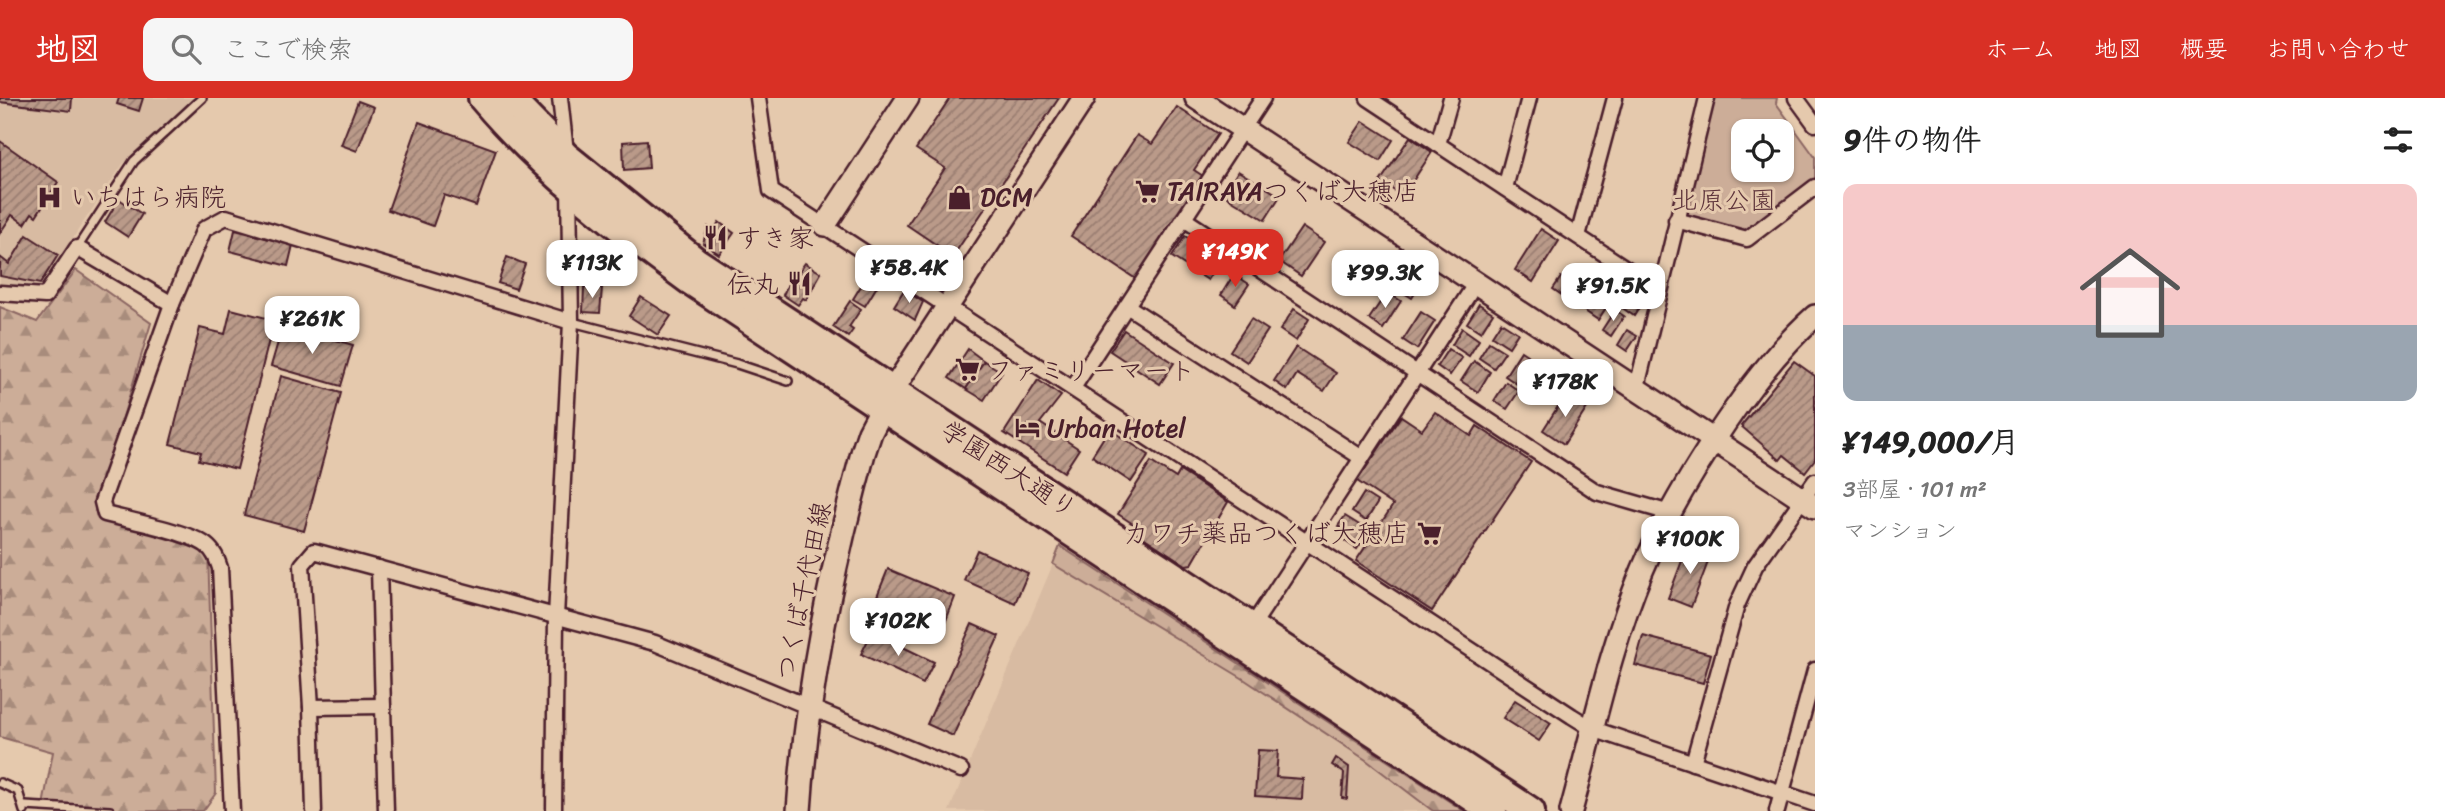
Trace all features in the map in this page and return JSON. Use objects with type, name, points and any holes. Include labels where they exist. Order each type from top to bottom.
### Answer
[{"type":"highway","name":"学園西大通り","points":[[482,98],[599,212],[690,281],[887,399],[1251,628],[1531,811]]},
{"type":"highway","name":"学園西大通り","points":[[509,98],[566,156],[696,261],[887,399],[1493,811]]},
{"type":"main road","name":"つくば千代田線","points":[[799,811],[808,705],[836,556],[863,453],[887,399]]},
{"type":"street","points":[[554,811],[556,617],[572,257],[569,183],[560,98]]},
{"type":"street","points":[[758,98],[771,191],[1593,729],[1815,804]]},
{"type":"street","points":[[825,225],[908,98]]},
{"type":"street","points":[[887,399],[1084,98]]},
{"type":"street","points":[[1196,98],[1715,439],[1811,495],[1755,566],[1737,605],[1693,763]]},
{"type":"street","points":[[1073,388],[1263,98]]},
{"type":"street","points":[[1369,98],[1659,290]]},
{"type":"street","points":[[1438,144],[1451,98]]},
{"type":"street","points":[[1505,188],[1530,98]]},
{"type":"street","points":[[1578,236],[1615,98]]},
{"type":"street","points":[[1637,387],[1707,98]]},
{"type":"street","points":[[1796,98],[1815,124]]},
{"type":"street","points":[[1676,220],[1746,239],[1815,187]]},
{"type":"street","points":[[232,811],[219,568],[216,556],[206,544],[190,537],[104,514],[102,502],[172,304],[204,229],[226,217],[571,321]]},
{"type":"street","points":[[1184,219],[1597,492],[1670,513]]},
{"type":"street","points":[[0,293],[45,296],[77,248],[172,304]]},
{"type":"street","points":[[1251,628],[1476,283]]},
{"type":"street","points":[[1127,306],[1362,458]]},
{"type":"street","points":[[1571,811],[1624,621],[1642,570],[1670,513],[1715,439],[1769,364],[1815,316]]},
{"type":"street","points":[[314,811],[302,565],[314,551],[655,643],[961,770]]},
{"type":"street","points":[[379,568],[386,811]]},
{"type":"street","points":[[1777,811],[1815,670]]},
{"type":"street","points":[[311,707],[383,706]]},
{"type":"lane","points":[[77,248],[134,161],[202,98]]},
{"type":"lane","points":[[571,321],[737,364],[788,381]]},
{"type":"lane","points":[[0,783],[18,791],[24,809],[110,811]]},
{"type":"shaded area","name":"いちはら病院","points":[[0,98],[195,98],[123,164],[78,230],[44,289],[0,285]]},
{"type":"shaded area","points":[[1061,545],[1467,811],[949,811]]},
{"type":"green space","name":"北原公園","points":[[1711,98],[1777,98],[1776,103],[1788,119],[1731,119],[1731,182],[1794,182],[1794,128],[1815,157],[1815,179],[1738,242],[1680,226]]},
{"type":"green space","points":[[76,270],[151,323],[95,511],[208,553],[216,793],[203,811],[42,811],[53,752],[0,737],[0,307],[37,322]]},
{"type":"green space","points":[[1060,546],[1464,811],[1433,811],[1366,760],[1242,678],[1053,564]]},
{"type":"building","points":[[0,98],[72,98],[71,111],[0,102]]},
{"type":"building","points":[[119,98],[143,98],[139,111],[117,104]]},
{"type":"building","name":"DCM","points":[[950,98],[1059,98],[953,256],[907,225],[945,168],[916,149]]},
{"type":"building","points":[[358,101],[374,107],[357,151],[341,145]]},
{"type":"building","name":"TAIRAYAつくば大穂店","points":[[1177,107],[1218,134],[1194,170],[1203,176],[1136,279],[1071,236],[1137,135],[1152,144]]},
{"type":"building","points":[[1363,121],[1393,140],[1380,161],[1349,142]]},
{"type":"building","points":[[419,122],[496,150],[476,206],[444,195],[433,226],[388,210]]},
{"type":"building","points":[[1410,137],[1432,152],[1403,196],[1380,182]]},
{"type":"building","points":[[647,140],[649,168],[624,170],[623,142]]},
{"type":"building","points":[[0,141],[58,182],[36,216],[32,213],[25,224],[12,215],[0,233]]},
{"type":"building","points":[[1238,171],[1280,196],[1265,220],[1224,195]]},
{"type":"building","points":[[119,199],[142,214],[128,237],[105,222]]},
{"type":"building","points":[[719,222],[734,233],[719,254],[703,243],[708,227],[713,231]]},
{"type":"building","points":[[1302,227],[1324,242],[1301,276],[1279,261]]},
{"type":"building","points":[[1541,229],[1559,241],[1533,282],[1515,270]]},
{"type":"building","points":[[235,230],[293,245],[288,266],[230,251]]},
{"type":"building","points":[[27,235],[58,255],[40,284],[0,276],[0,257],[9,264]]},
{"type":"building","points":[[1185,236],[1221,259],[1208,280],[1172,257]]},
{"type":"building","points":[[507,257],[525,264],[516,289],[498,283]]},
{"type":"building","points":[[805,263],[821,273],[806,300],[803,298],[798,305],[783,295],[792,275],[795,277]]},
{"type":"building","points":[[1410,263],[1427,274],[1412,298],[1394,287]]},
{"type":"building","points":[[1579,266],[1617,291],[1598,320],[1553,289],[1561,277],[1568,281]]},
{"type":"building","points":[[870,271],[882,278],[865,306],[853,299]]},
{"type":"building","points":[[1234,274],[1249,284],[1235,305],[1221,295]]},
{"type":"building","points":[[1634,286],[1647,295],[1634,316],[1621,307]]},
{"type":"building","points":[[584,287],[602,288],[600,313],[583,312]]},
{"type":"building","points":[[904,290],[923,302],[915,320],[894,306]]},
{"type":"building","points":[[1387,292],[1401,301],[1383,329],[1369,319]]},
{"type":"building","points":[[641,297],[671,316],[658,335],[629,316]]},
{"type":"building","points":[[850,301],[861,309],[849,327],[853,330],[848,337],[833,327]]},
{"type":"building","points":[[1479,304],[1493,313],[1481,332],[1467,323]]},
{"type":"building","points":[[231,309],[274,320],[237,469],[199,460],[201,452],[170,444],[200,328],[225,334]]},
{"type":"building","points":[[1294,309],[1309,319],[1296,341],[1280,330]]},
{"type":"building","points":[[1615,310],[1624,316],[1611,336],[1602,330]]},
{"type":"building","points":[[1421,312],[1435,321],[1417,349],[1403,340]]},
{"type":"building","points":[[1251,319],[1268,330],[1247,362],[1230,351]]},
{"type":"building","points":[[1501,322],[1518,333],[1509,347],[1492,336]]},
{"type":"building","points":[[283,325],[353,345],[341,386],[271,366]]},
{"type":"building","points":[[1462,328],[1479,340],[1469,356],[1452,345]]},
{"type":"building","points":[[1124,330],[1174,363],[1160,384],[1110,351]]},
{"type":"building","points":[[1627,330],[1637,336],[1627,351],[1618,345]]},
{"type":"building","points":[[1489,342],[1505,352],[1494,368],[1479,358]]},
{"type":"building","points":[[1296,347],[1336,373],[1324,391],[1297,374],[1287,390],[1274,381]]},
{"type":"building","name":"ファミリーマート","points":[[968,349],[984,361],[966,389],[949,378]]},
{"type":"building","points":[[1448,349],[1462,358],[1450,375],[1437,366]]},
{"type":"building","points":[[1521,351],[1536,361],[1520,386],[1505,376]]},
{"type":"building","points":[[984,361],[1002,372],[984,400],[966,389]]},
{"type":"building","points":[[1474,361],[1490,372],[1478,392],[1461,381]]},
{"type":"building","points":[[1794,361],[1815,376],[1815,459],[1805,472],[1784,455],[1780,460],[1741,426]]},
{"type":"building","points":[[281,376],[341,393],[304,531],[244,515]]},
{"type":"building","name":"Urban Hotel","points":[[1038,380],[1061,396],[1040,423],[1079,449],[1064,472],[1004,433]]},
{"type":"building","points":[[1506,382],[1519,391],[1507,409],[1494,401]]},
{"type":"building","points":[[1566,394],[1587,408],[1564,444],[1543,430]]},
{"type":"building","name":"カワチ薬品つくば大穂店","points":[[1435,412],[1471,436],[1477,426],[1531,462],[1432,611],[1356,561],[1393,505],[1357,481],[1401,416],[1422,430]]},
{"type":"building","points":[[1109,429],[1149,455],[1131,482],[1092,456]]},
{"type":"building","points":[[1151,462],[1176,478],[1180,471],[1228,502],[1192,564],[1186,565],[1140,535],[1139,528],[1118,514]]},
{"type":"building","points":[[1364,493],[1378,502],[1366,521],[1352,512]]},
{"type":"building","points":[[1345,516],[1369,531],[1357,549],[1345,541],[1349,533],[1338,526]]},
{"type":"building","points":[[1688,545],[1711,554],[1691,607],[1668,598]]},
{"type":"building","points":[[977,550],[1028,573],[1015,603],[964,580]]},
{"type":"building","points":[[888,569],[955,597],[945,623],[877,596]]},
{"type":"building","points":[[972,624],[999,636],[953,736],[927,724]]},
{"type":"building","points":[[872,632],[934,662],[923,684],[861,654]]},
{"type":"building","points":[[1643,636],[1711,654],[1703,683],[1635,665]]},
{"type":"building","points":[[1515,700],[1551,723],[1539,741],[1503,718]]},
{"type":"building","points":[[1258,750],[1278,751],[1276,777],[1303,779],[1302,799],[1255,796]]},
{"type":"building","points":[[1336,758],[1349,767],[1347,799],[1342,798],[1344,773],[1332,765]]},
{"type":"place","name":"TAIRAYAつくば大穂店","points":[[1147,191]]},
{"type":"place","name":"いちはら病院","points":[[50,197]]},
{"type":"place","name":"DCM","points":[[960,197]]},
{"type":"place","name":"すき家","points":[[716,238]]},
{"type":"place","name":"伝丸","points":[[799,284]]},
{"type":"place","name":"ファミリーマート","points":[[967,370]]},
{"type":"place","name":"Urban Hotel","points":[[1027,428]]},
{"type":"place","name":"カワチ薬品つくば大穂店","points":[[1429,533]]}]
